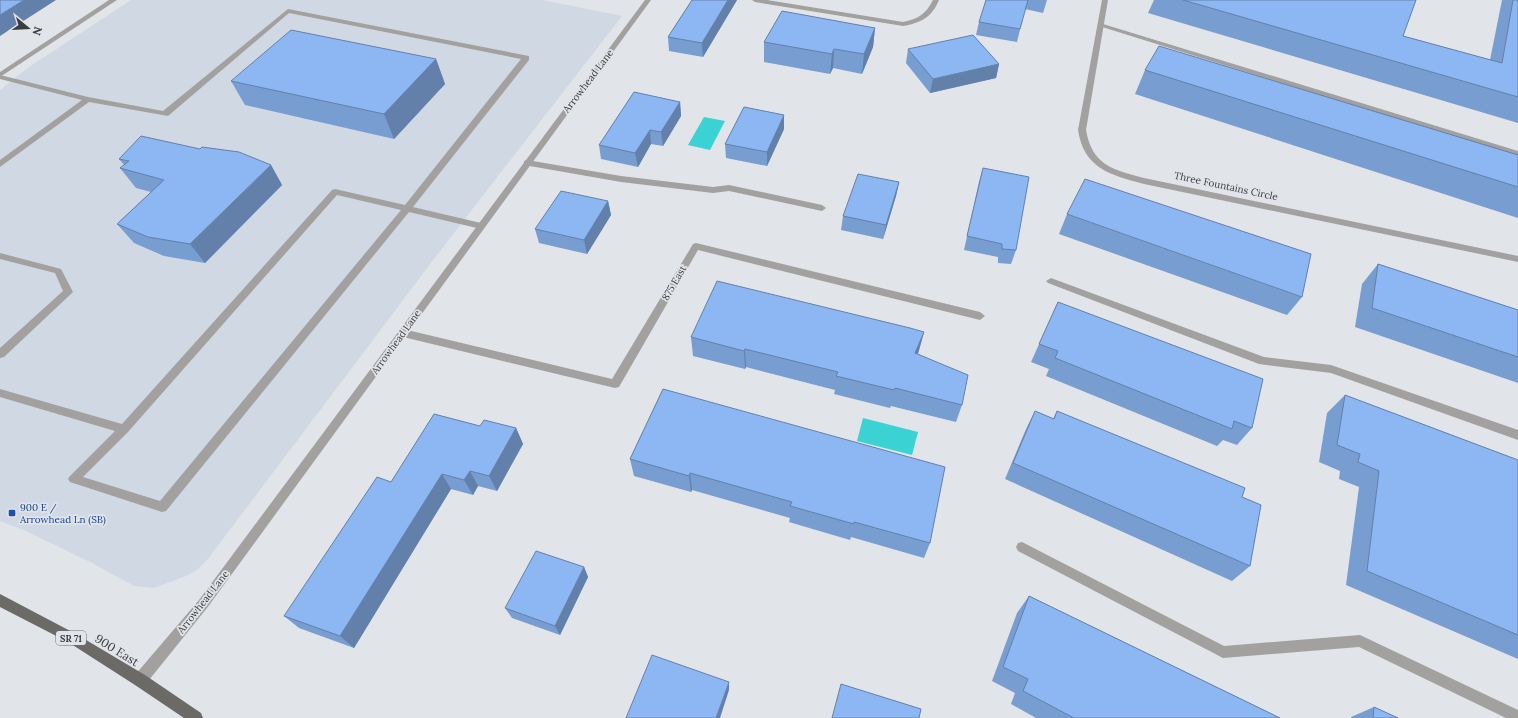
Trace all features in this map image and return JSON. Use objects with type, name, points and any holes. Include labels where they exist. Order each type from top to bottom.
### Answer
[{"type":"main road","name":"900 East","points":[[0,600],[72,638],[140,680],[196,718]]},
{"type":"street","points":[[0,76],[114,0]]},
{"type":"street","name":"Arrowhead Lane","points":[[140,680],[203,604],[648,0]]},
{"type":"street","points":[[755,0],[903,24],[914,22],[928,15],[936,0]]},
{"type":"street","name":"Three Fountains Circle","points":[[1106,0],[1082,130],[1088,153],[1098,163],[1112,170],[1144,181],[1518,259]]},
{"type":"street","points":[[0,76],[88,99],[165,114],[288,11],[526,58],[407,209],[162,507],[74,479],[124,429],[335,192],[407,209],[481,226]]},
{"type":"street","points":[[1101,25],[1518,154]]},
{"type":"street","points":[[0,164],[88,99]]},
{"type":"street","points":[[527,163],[621,180],[713,190],[729,188],[822,208]]},
{"type":"street","name":"875 East","points":[[403,333],[615,384],[696,246],[980,316]]},
{"type":"street","points":[[0,256],[58,271],[68,292],[0,354]]},
{"type":"street","points":[[1051,281],[1263,361],[1331,368],[1518,435]]},
{"type":"street","points":[[0,392],[124,429]]},
{"type":"street","points":[[1022,547],[1223,652],[1360,641],[1518,717]]},
{"type":"shaded area","points":[[131,0],[542,0],[622,16],[440,251],[207,560],[197,570],[186,576],[154,588],[134,586],[92,563],[26,531],[0,521],[0,90],[29,67]]},
{"type":"water","points":[[704,117],[725,121],[710,150],[688,145]]},
{"type":"water","points":[[863,418],[918,432],[912,455],[857,441]]},
{"type":"building","points":[[0,0],[24,0],[0,15]]},
{"type":"building","points":[[692,0],[728,0],[702,43],[668,37]]},
{"type":"building","points":[[986,0],[1028,0],[1020,29],[979,22]]},
{"type":"building","points":[[1183,0],[1416,0],[1403,36],[1502,63],[1513,0],[1518,0],[1518,97]]},
{"type":"building","points":[[782,11],[875,28],[864,54],[834,49],[832,54],[764,42]]},
{"type":"building","points":[[291,30],[436,59],[384,114],[231,81]]},
{"type":"building","points":[[973,35],[999,64],[933,79],[908,49]]},
{"type":"building","points":[[1159,46],[1518,155],[1518,187],[1145,70]]},
{"type":"building","points":[[634,92],[680,102],[661,132],[650,130],[635,153],[599,145]]},
{"type":"building","points":[[744,107],[784,115],[767,152],[725,144]]},
{"type":"building","points":[[141,136],[200,149],[202,147],[239,152],[271,165],[190,244],[148,237],[117,224],[164,180],[120,168],[129,161],[119,159]]},
{"type":"building","points":[[983,168],[1029,177],[1016,250],[1002,249],[1002,244],[967,236]]},
{"type":"building","points":[[858,174],[899,182],[886,225],[843,216]]},
{"type":"building","points":[[1085,179],[1311,254],[1302,297],[1067,214]]},
{"type":"building","points":[[561,191],[608,201],[584,240],[535,229]]},
{"type":"building","points":[[1378,264],[1518,310],[1518,357],[1372,308]]},
{"type":"building","points":[[717,281],[924,332],[915,353],[968,375],[962,405],[895,388],[894,390],[836,376],[838,372],[745,349],[744,351],[691,337]]},
{"type":"building","points":[[1058,302],[1263,379],[1252,428],[1234,421],[1232,429],[1055,358],[1058,351],[1039,344]]},
{"type":"building","points":[[663,389],[945,467],[930,543],[790,506],[792,502],[690,473],[689,476],[630,459]]},
{"type":"building","points":[[1345,395],[1518,460],[1518,635],[1367,571],[1379,471],[1358,462],[1360,454],[1337,445]]},
{"type":"building","points":[[1035,411],[1054,419],[1057,411],[1245,488],[1242,497],[1261,505],[1250,566],[1013,463]]},
{"type":"building","points":[[434,414],[480,426],[484,420],[516,428],[489,476],[470,471],[464,480],[442,474],[340,636],[284,616],[377,477],[391,482]]},
{"type":"building","points":[[536,551],[584,567],[555,626],[505,608]]},
{"type":"building","points":[[1029,596],[1280,718],[1074,718],[1023,691],[1028,679],[1003,667]]},
{"type":"building","points":[[652,655],[729,682],[716,718],[626,718]]},
{"type":"building","points":[[841,684],[921,709],[919,718],[832,718]]},
{"type":"building","points":[[1374,707],[1398,718],[1373,718]]},
{"type":"place","name":"900 E / Arrowhead Ln (SB)","points":[[12,513]]}]
